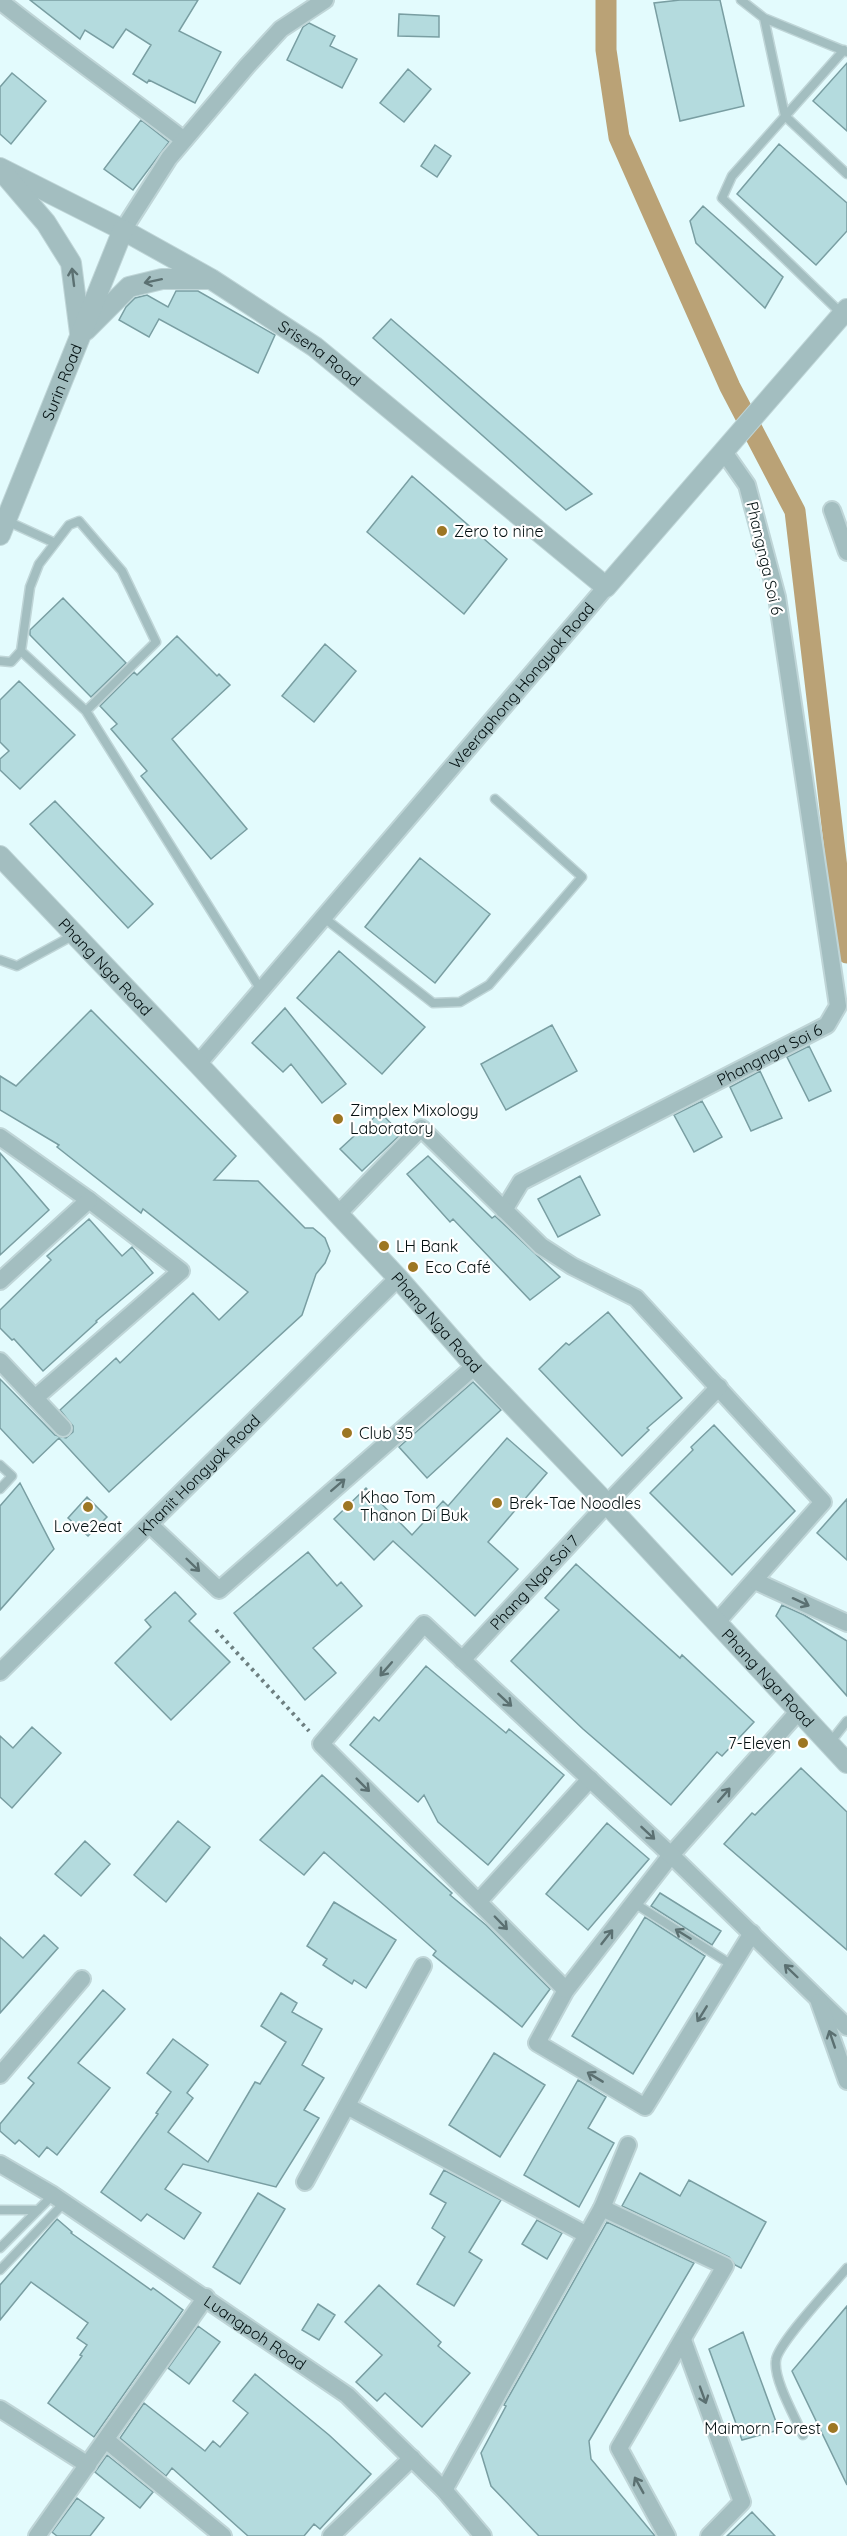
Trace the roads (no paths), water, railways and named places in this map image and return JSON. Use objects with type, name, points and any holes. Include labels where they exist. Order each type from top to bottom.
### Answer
[{"type":"street","points":[[123,230],[169,158],[281,29],[325,0]]},
{"type":"street","points":[[0,1],[64,52],[184,140]]},
{"type":"street","points":[[0,168],[46,223],[71,263],[80,335]]},
{"type":"street","name":"Srisena Road","points":[[0,168],[123,230],[211,279],[315,347],[606,588]]},
{"type":"street","name":"Surin Road","points":[[3,527],[123,230]]},
{"type":"street","points":[[80,335],[129,287],[162,279],[211,279]]},
{"type":"street","name":"Weeraphong Hongyok Road","points":[[198,1064],[845,312]]},
{"type":"street","name":"Phangnga Soi 6","points":[[504,1209],[521,1182],[827,1024],[838,1006],[777,597],[747,485],[728,447]]},
{"type":"street","points":[[832,510],[847,552]]},
{"type":"street","name":"Phang Nga Road","points":[[0,856],[198,1064],[398,1278],[475,1366],[847,1762]]},
{"type":"street","points":[[338,1214],[421,1128],[541,1246],[572,1266],[636,1298],[719,1387],[823,1503],[717,1622]]},
{"type":"street","points":[[0,1137],[89,1200],[181,1271],[35,1398]]},
{"type":"street","points":[[0,1281],[89,1200]]},
{"type":"street","name":"Khanit Hongyok Road","points":[[0,1672],[398,1278]]},
{"type":"street","points":[[0,1361],[63,1428]]},
{"type":"street","points":[[150,1525],[219,1590],[475,1366]]},
{"type":"street","name":"Phang Nga Soi 7","points":[[462,1660],[719,1387]]},
{"type":"street","points":[[755,1581],[847,1623]]},
{"type":"street","points":[[566,1990],[321,1744],[424,1624],[671,1855],[847,2027]]},
{"type":"street","points":[[752,1933],[645,2107],[537,2043],[566,1990],[671,1855],[798,1712]]},
{"type":"street","points":[[479,1901],[590,1779]]},
{"type":"street","points":[[305,2182],[423,1966]]},
{"type":"street","points":[[0,2075],[82,1979]]},
{"type":"street","points":[[818,1997],[847,2081]]},
{"type":"street","points":[[347,2106],[587,2235]]},
{"type":"street","points":[[444,2490],[602,2208],[628,2145]]},
{"type":"street","name":"Luangpoh Road","points":[[0,2164],[58,2199],[206,2297],[347,2395],[444,2490],[483,2536]]},
{"type":"street","points":[[602,2208],[724,2266],[619,2448],[668,2536]]},
{"type":"street","points":[[37,2536],[206,2297]]},
{"type":"street","points":[[683,2340],[742,2502],[709,2536]]},
{"type":"street","points":[[0,2409],[88,2465]]},
{"type":"street","points":[[106,2440],[223,2536]]},
{"type":"street","points":[[331,2536],[412,2458]]},
{"type":"lane","points":[[741,0],[764,18],[845,51],[732,176],[722,198],[845,312]]},
{"type":"lane","points":[[764,18],[785,116],[847,174]]},
{"type":"lane","points":[[0,661],[11,662],[21,651],[30,587],[39,564],[69,525],[79,521],[122,571],[156,642],[86,711]]},
{"type":"lane","points":[[3,527],[56,543]]},
{"type":"lane","points":[[21,651],[86,711],[261,990]]},
{"type":"lane","points":[[323,917],[433,1003],[460,1002],[489,985],[582,877],[495,799]]},
{"type":"lane","points":[[0,960],[17,966],[75,935]]},
{"type":"lane","points":[[0,1465],[12,1476],[0,1488]]},
{"type":"lane","points":[[829,1744],[847,1721]]},
{"type":"lane","points":[[634,1903],[732,1965]]},
{"type":"lane","points":[[0,2248],[38,2210],[58,2199]]},
{"type":"lane","points":[[0,2270],[58,2199]]},
{"type":"lane","points":[[0,2210],[38,2210]]},
{"type":"lane","points":[[803,2435],[777,2375],[776,2359],[784,2343],[847,2268]]},
{"type":"waterway","points":[[606,0],[606,50],[619,137],[730,387],[795,511],[847,953]]},
{"type":"place","name":"Zero to nine","points":[[442,531]]},
{"type":"place","name":"Zimplex Mixology Laboratory","points":[[338,1119]]},
{"type":"place","name":"LH Bank","points":[[384,1246]]},
{"type":"place","name":"Eco Café","points":[[413,1267]]},
{"type":"place","name":"Club 35","points":[[347,1433]]},
{"type":"place","name":"Brek-Tae Noodles","points":[[497,1503]]},
{"type":"place","name":"Khao Tom Thanon Di Buk","points":[[348,1506]]},
{"type":"place","name":"Love2eat","points":[[88,1507]]},
{"type":"place","name":"7-Eleven","points":[[803,1743]]},
{"type":"place","name":"Maimorn Forest","points":[[833,2428]]}]
